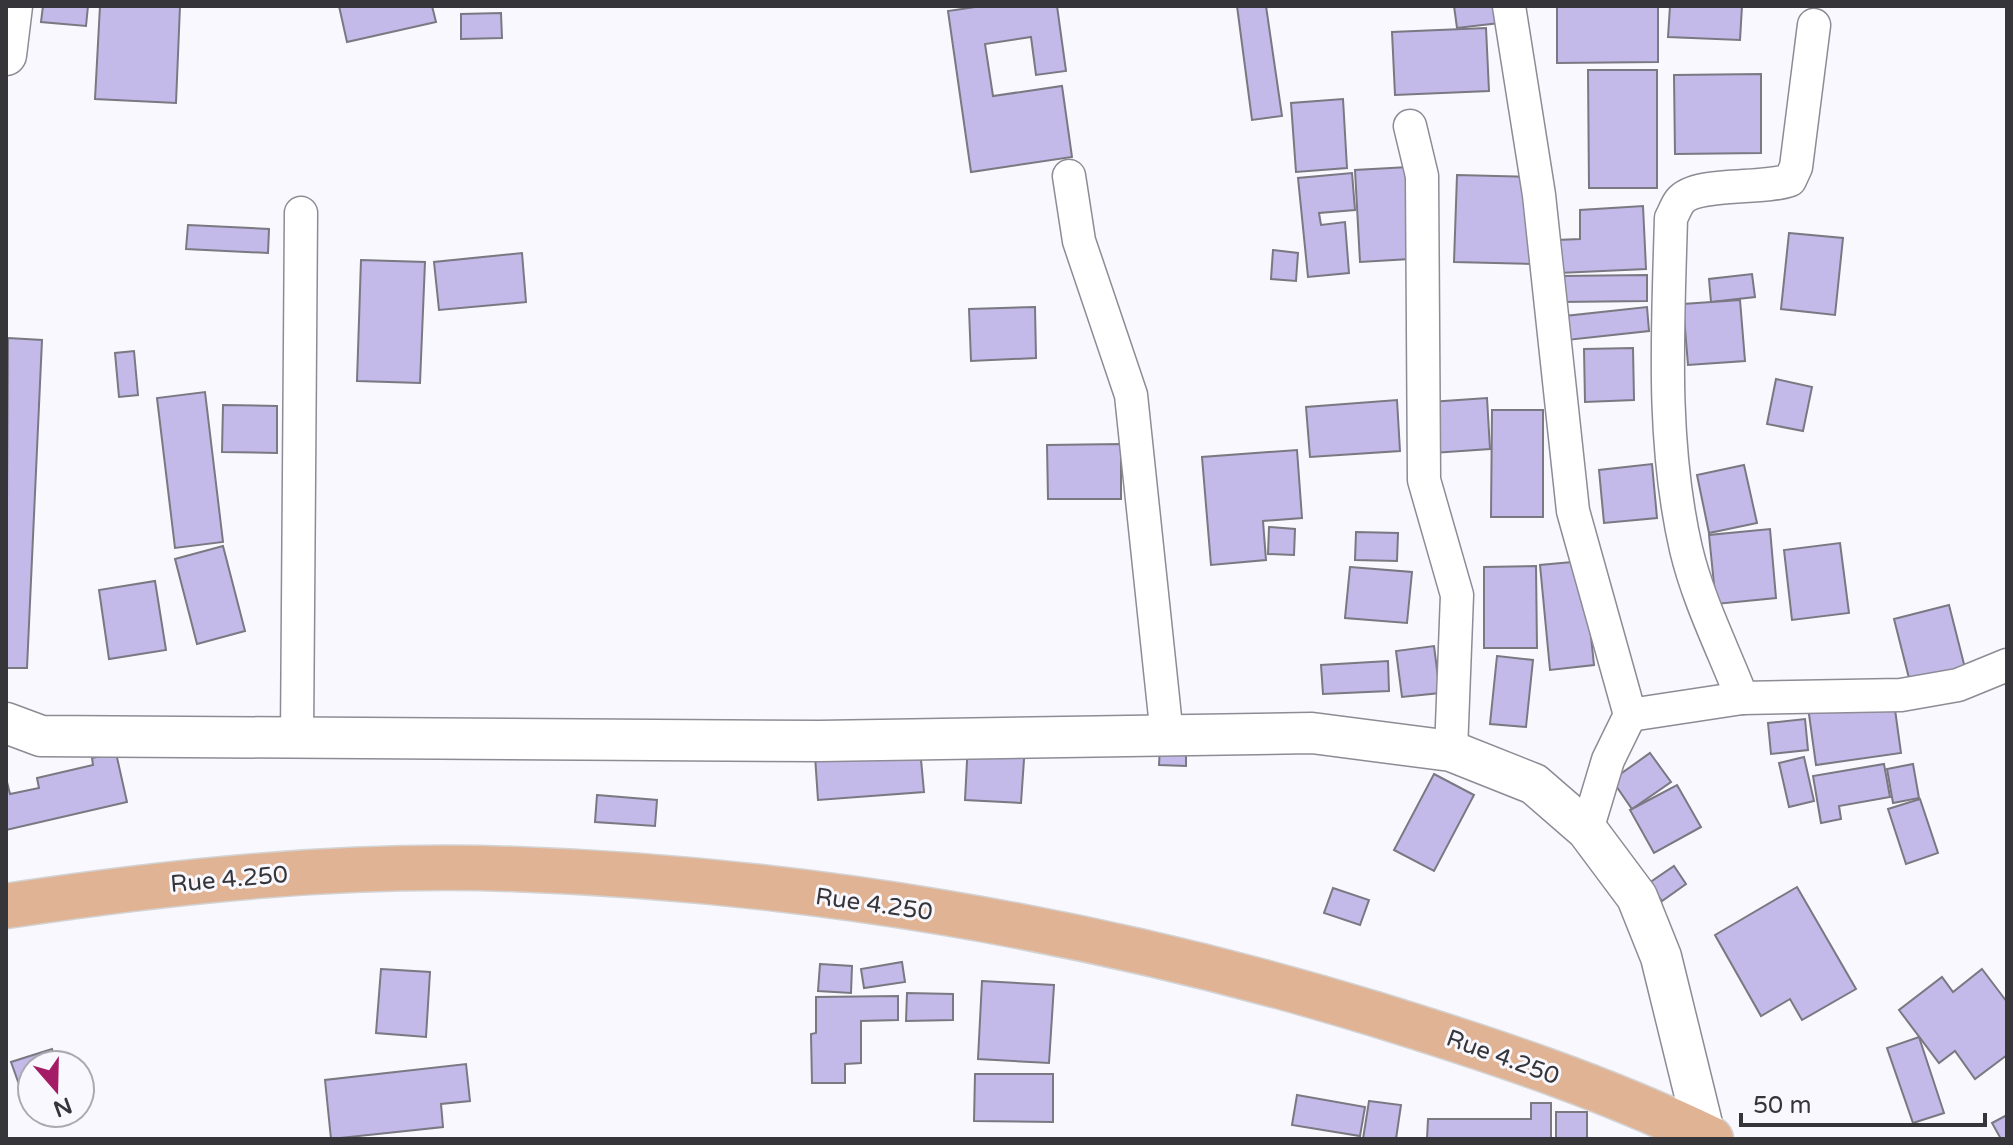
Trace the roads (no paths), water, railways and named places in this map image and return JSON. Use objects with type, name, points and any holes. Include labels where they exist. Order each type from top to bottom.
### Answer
[{"type":"main road","name":"Rue 4.250","points":[[6,906],[113,890],[282,874],[510,869],[729,884],[1007,923],[1261,979],[1500,1053],[1708,1137]]},
{"type":"street","points":[[6,55],[12,6]]},
{"type":"street","points":[[1509,6],[1539,195],[1573,511],[1630,715],[1608,760],[1587,830]]},
{"type":"street","points":[[1742,698],[1698,591],[1686,547],[1667,411],[1671,218],[1680,200],[1696,191],[1776,185],[1790,180],[1796,167],[1814,25]]},
{"type":"street","points":[[1410,126],[1422,176],[1424,480],[1457,595],[1451,751]]},
{"type":"street","points":[[1069,176],[1079,241],[1131,395],[1167,736]]},
{"type":"street","points":[[297,738],[301,213]]},
{"type":"street","points":[[1630,715],[1742,698],[1901,695],[1958,685],[2007,665]]},
{"type":"street","points":[[6,723],[41,736],[297,738],[820,741],[1312,733],[1451,751],[1534,784],[1587,830],[1637,897],[1656,945],[1708,1137]]}]
